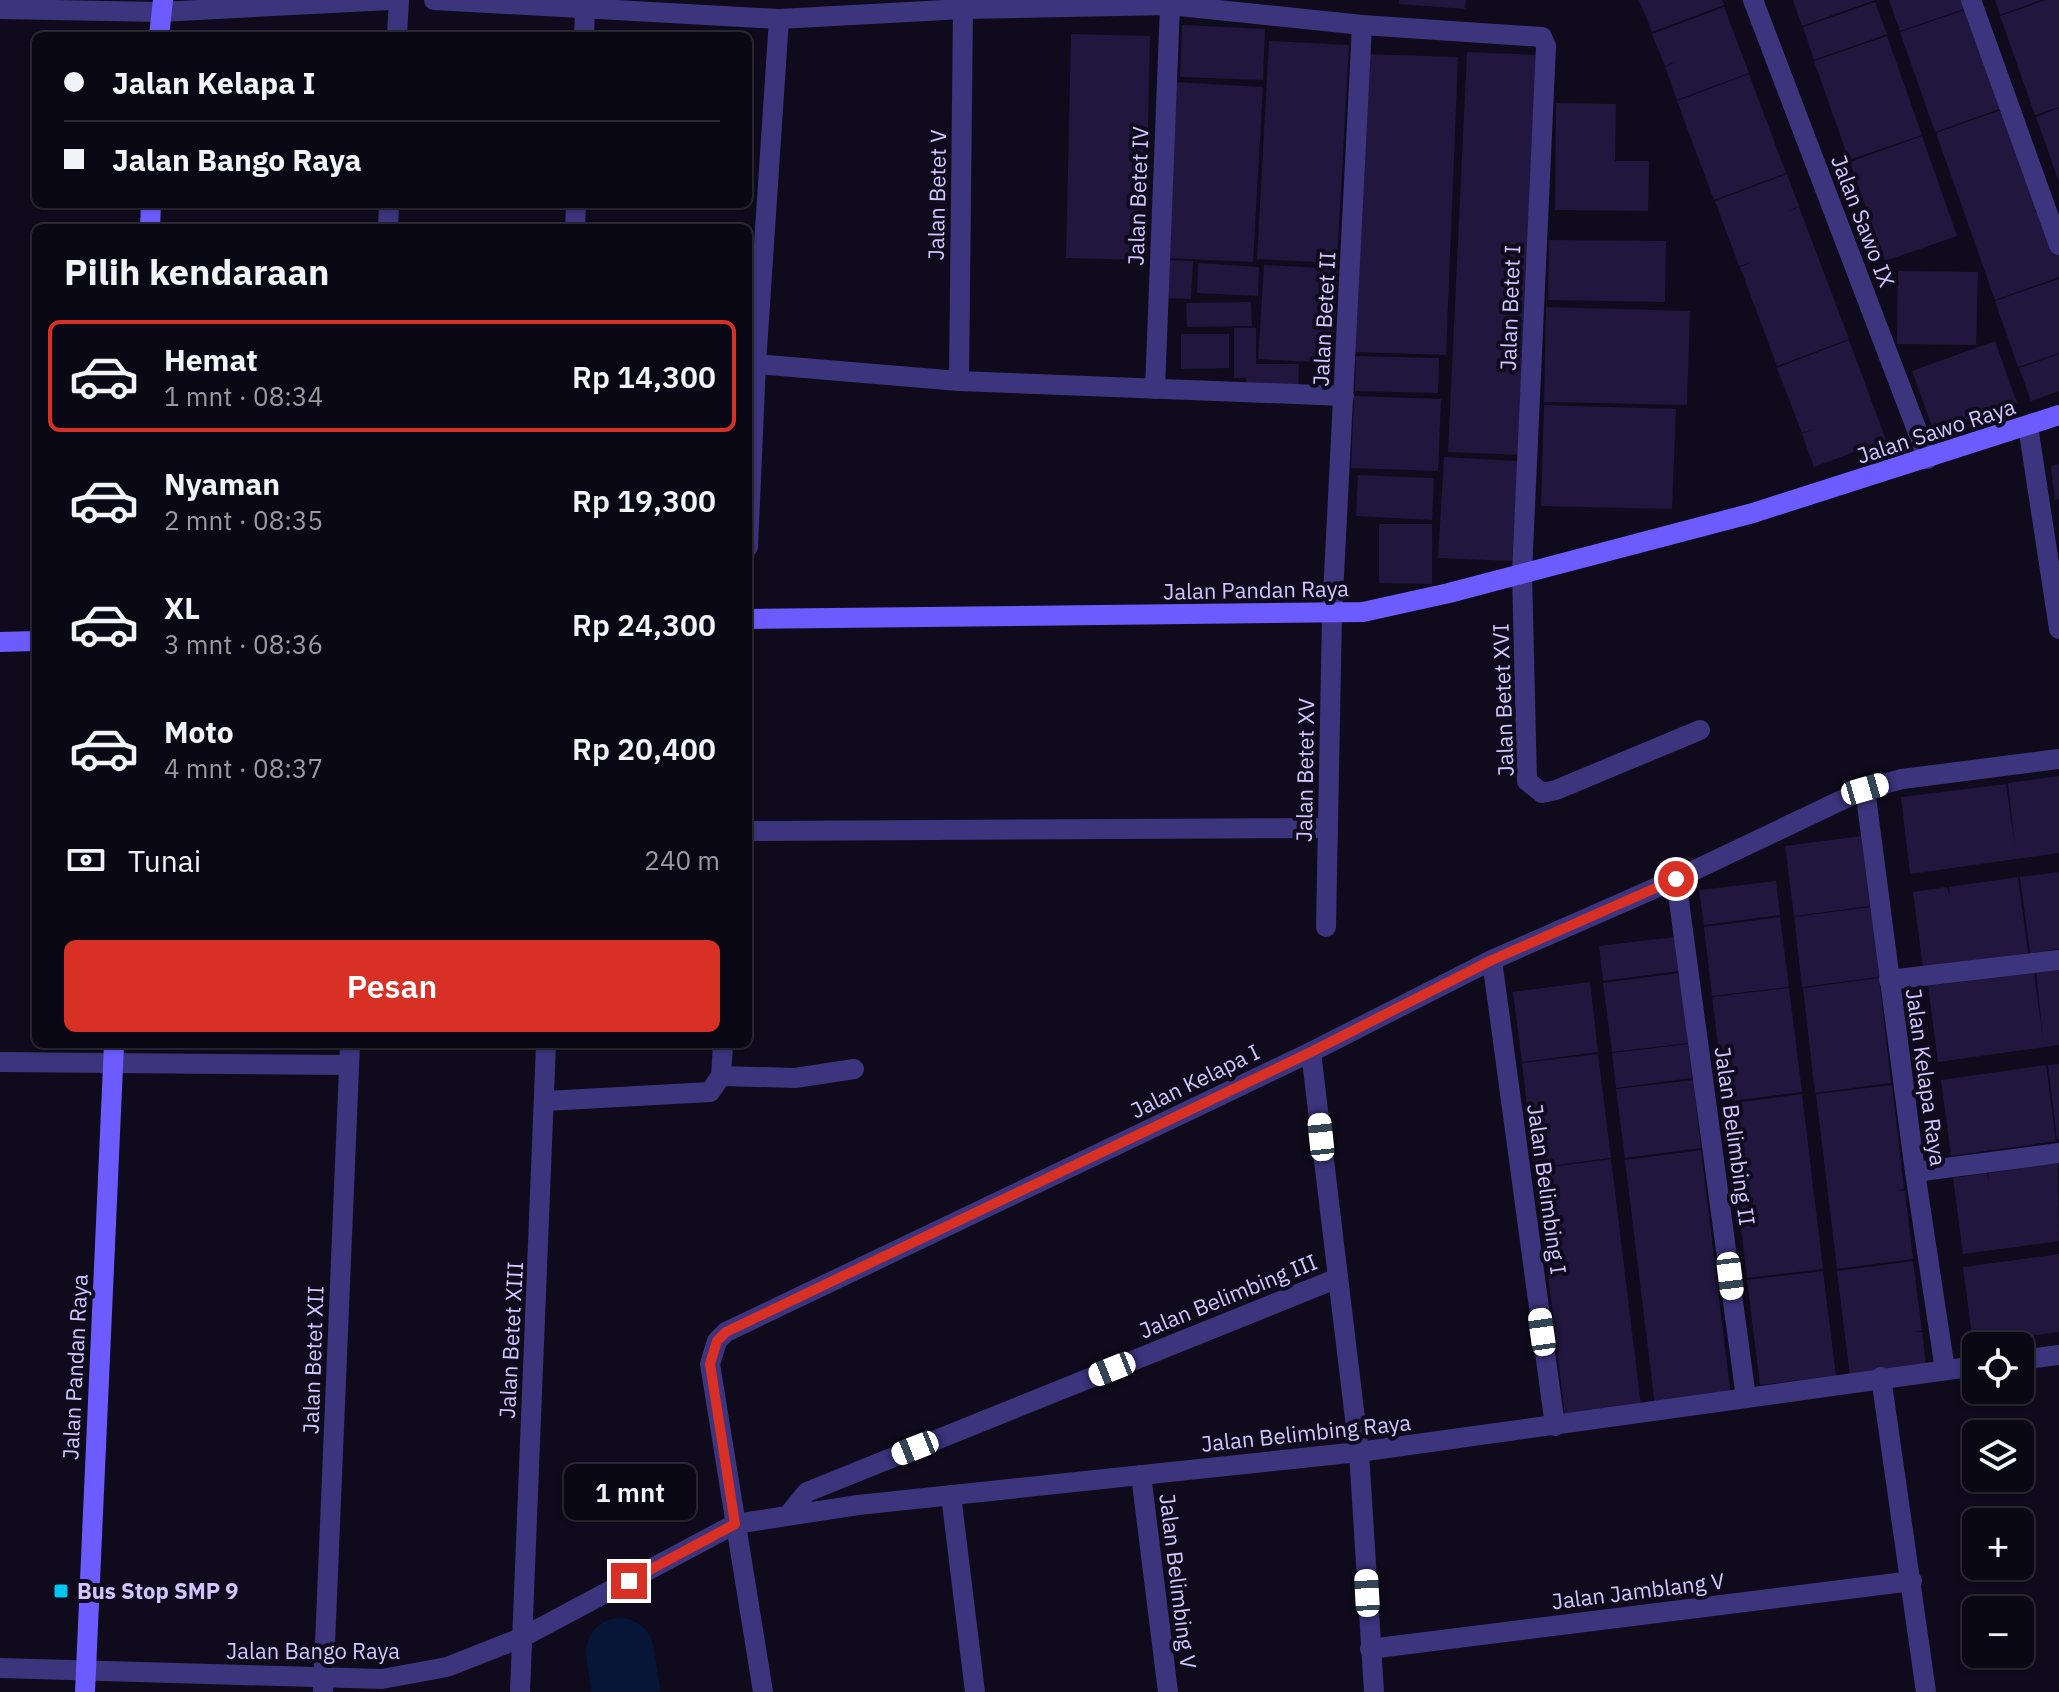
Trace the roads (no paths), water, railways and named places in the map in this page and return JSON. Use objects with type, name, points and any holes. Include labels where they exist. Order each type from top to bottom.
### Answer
[{"type":"street","points":[[0,9],[390,0]]},
{"type":"street","points":[[397,32],[399,0]]},
{"type":"street","points":[[434,0],[779,19],[963,9],[1170,5],[1362,25]]},
{"type":"street","name":"Jalan Sawo IX","points":[[1753,0],[1928,459]]},
{"type":"street","points":[[1971,0],[2059,245]]},
{"type":"street","name":"Jalan Betet IV","points":[[1155,389],[1170,5]]},
{"type":"street","points":[[159,32],[161,6]]},
{"type":"street","name":"Jalan Betet V","points":[[959,381],[963,9]]},
{"type":"street","points":[[584,32],[585,10]]},
{"type":"street","points":[[752,456],[779,19]]},
{"type":"street","name":"Jalan Betet I","points":[[1362,25],[1529,34],[1542,37],[1546,46],[1522,572]]},
{"type":"street","name":"Jalan Betet II","points":[[1332,615],[1362,25]]},
{"type":"street","points":[[756,364],[959,381],[1344,396]]},
{"type":"street","name":"Jalan Sawo Raya","points":[[1753,513],[2059,415]]},
{"type":"street","points":[[2028,426],[2059,629]]},
{"type":"street","name":"Jalan Pandan Raya","points":[[752,619],[1332,615],[1449,593],[1753,513]]},
{"type":"street","name":"Jalan Betet XVI","points":[[1522,572],[1527,781],[1533,789],[1542,793],[1556,790],[1700,730]]},
{"type":"street","name":"Jalan Betet XV","points":[[1326,927],[1332,615]]},
{"type":"street","points":[[0,642],[32,641]]},
{"type":"street","name":"Jalan Kelapa I","points":[[763,1692],[710,1364],[717,1341],[726,1332],[1311,1052],[1492,960],[1676,879],[1865,789],[1902,779],[2059,759]]},
{"type":"street","name":"Jalan Kelapa Raya","points":[[1865,789],[1915,1172],[1945,1370]]},
{"type":"street","points":[[752,831],[1328,828]]},
{"type":"street","name":"Jalan Belimbing II","points":[[1676,879],[1746,1398]]},
{"type":"street","name":"Jalan Belimbing I","points":[[1492,960],[1555,1426]]},
{"type":"street","points":[[1889,980],[2059,960]]},
{"type":"street","name":"Jalan Betet XIII","points":[[520,1692],[546,1048]]},
{"type":"street","points":[[546,1101],[703,1094],[716,1088],[721,1076],[723,1048]]},
{"type":"street","points":[[1311,1052],[1359,1452],[1374,1692]]},
{"type":"street","points":[[0,1062],[113,1054],[349,1054]]},
{"type":"street","name":"Jalan Pandan Raya","points":[[85,1692],[113,1054]]},
{"type":"street","name":"Jalan Betet XII","points":[[323,1685],[349,1054]]},
{"type":"street","points":[[721,1076],[795,1078],[854,1069]]},
{"type":"street","points":[[1915,1172],[2059,1153]]},
{"type":"street","name":"Jalan Belimbing III","points":[[789,1514],[807,1492],[1338,1278]]},
{"type":"street","points":[[2034,1358],[2059,1355]]},
{"type":"street","name":"Jalan Belimbing Raya","points":[[735,1524],[789,1514],[951,1495],[1359,1452],[1962,1368]]},
{"type":"street","points":[[1881,1377],[1926,1692]]},
{"type":"street","name":"Jalan Belimbing V","points":[[1141,1475],[1168,1692]]},
{"type":"street","points":[[951,1495],[975,1692]]},
{"type":"street","name":"Jalan Bango Raya","points":[[0,1668],[323,1685],[419,1675],[523,1637],[735,1524]]},
{"type":"street","name":"Jalan Jamblang V","points":[[1370,1649],[1912,1581]]},
{"type":"waterway","points":[[620,1652],[626,1692]]},
{"type":"place","name":"Bus Stop SMP 9","points":[[61,1591]]}]
